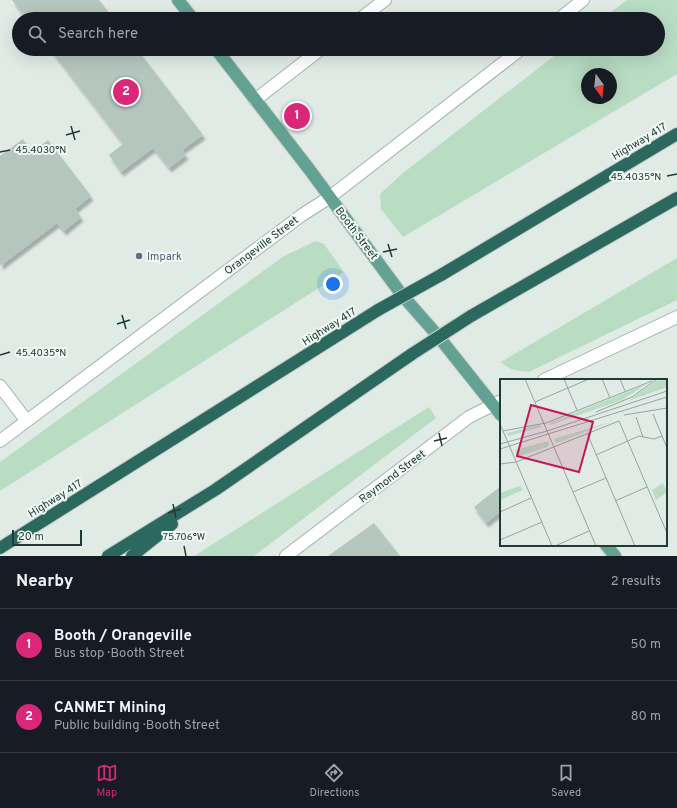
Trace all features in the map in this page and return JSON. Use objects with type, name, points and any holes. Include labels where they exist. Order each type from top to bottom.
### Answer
[{"type":"highway","name":"Highway 417","points":[[0,548],[378,310],[677,134]]},
{"type":"highway","points":[[108,556],[216,490],[412,354],[471,316],[677,198]]},
{"type":"highway","points":[[132,556],[216,490]]},
{"type":"main road","points":[[178,0],[187,12]]},
{"type":"main road","name":"Booth Street","points":[[221,56],[330,197],[402,295],[497,403]]},
{"type":"main road","points":[[607,546],[615,556]]},
{"type":"street","points":[[369,12],[385,0]]},
{"type":"street","points":[[568,12],[583,0]]},
{"type":"street","points":[[255,100],[312,56]]},
{"type":"street","name":"Orangeville Street","points":[[0,440],[296,220],[330,197],[512,56]]},
{"type":"street","points":[[546,379],[677,317]]},
{"type":"street","points":[[0,386],[26,420]]},
{"type":"street","name":"Raymond Street","points":[[286,556],[469,417],[497,403]]},
{"type":"green space","points":[[627,0],[677,0],[677,74],[403,237],[381,209],[380,194],[403,173],[554,56],[665,56],[665,12],[611,12]]},
{"type":"green space","points":[[316,241],[324,244],[344,272],[0,491],[0,462],[284,256]]},
{"type":"green space","points":[[677,258],[677,300],[529,372],[517,371],[501,362]]},
{"type":"green space","points":[[429,407],[436,418],[254,556],[194,556]]},
{"type":"building","points":[[12,0],[99,0],[108,12],[21,12]]},
{"type":"building","points":[[55,56],[142,56],[203,135],[182,150],[186,155],[169,168],[153,148],[121,172],[109,155],[123,144]]},
{"type":"building","points":[[23,139],[32,152],[48,140],[91,196],[75,209],[81,217],[64,231],[57,223],[0,266],[0,156]]},
{"type":"building","points":[[500,487],[500,512],[486,523],[474,507]]},
{"type":"building","points":[[374,523],[400,556],[328,556]]},
{"type":"place","name":"CANMET Mining","points":[[126,92]]},
{"type":"place","name":"Booth / Orangeville","points":[[297,116]]},
{"type":"place","name":"Impark","points":[[139,256]]}]
